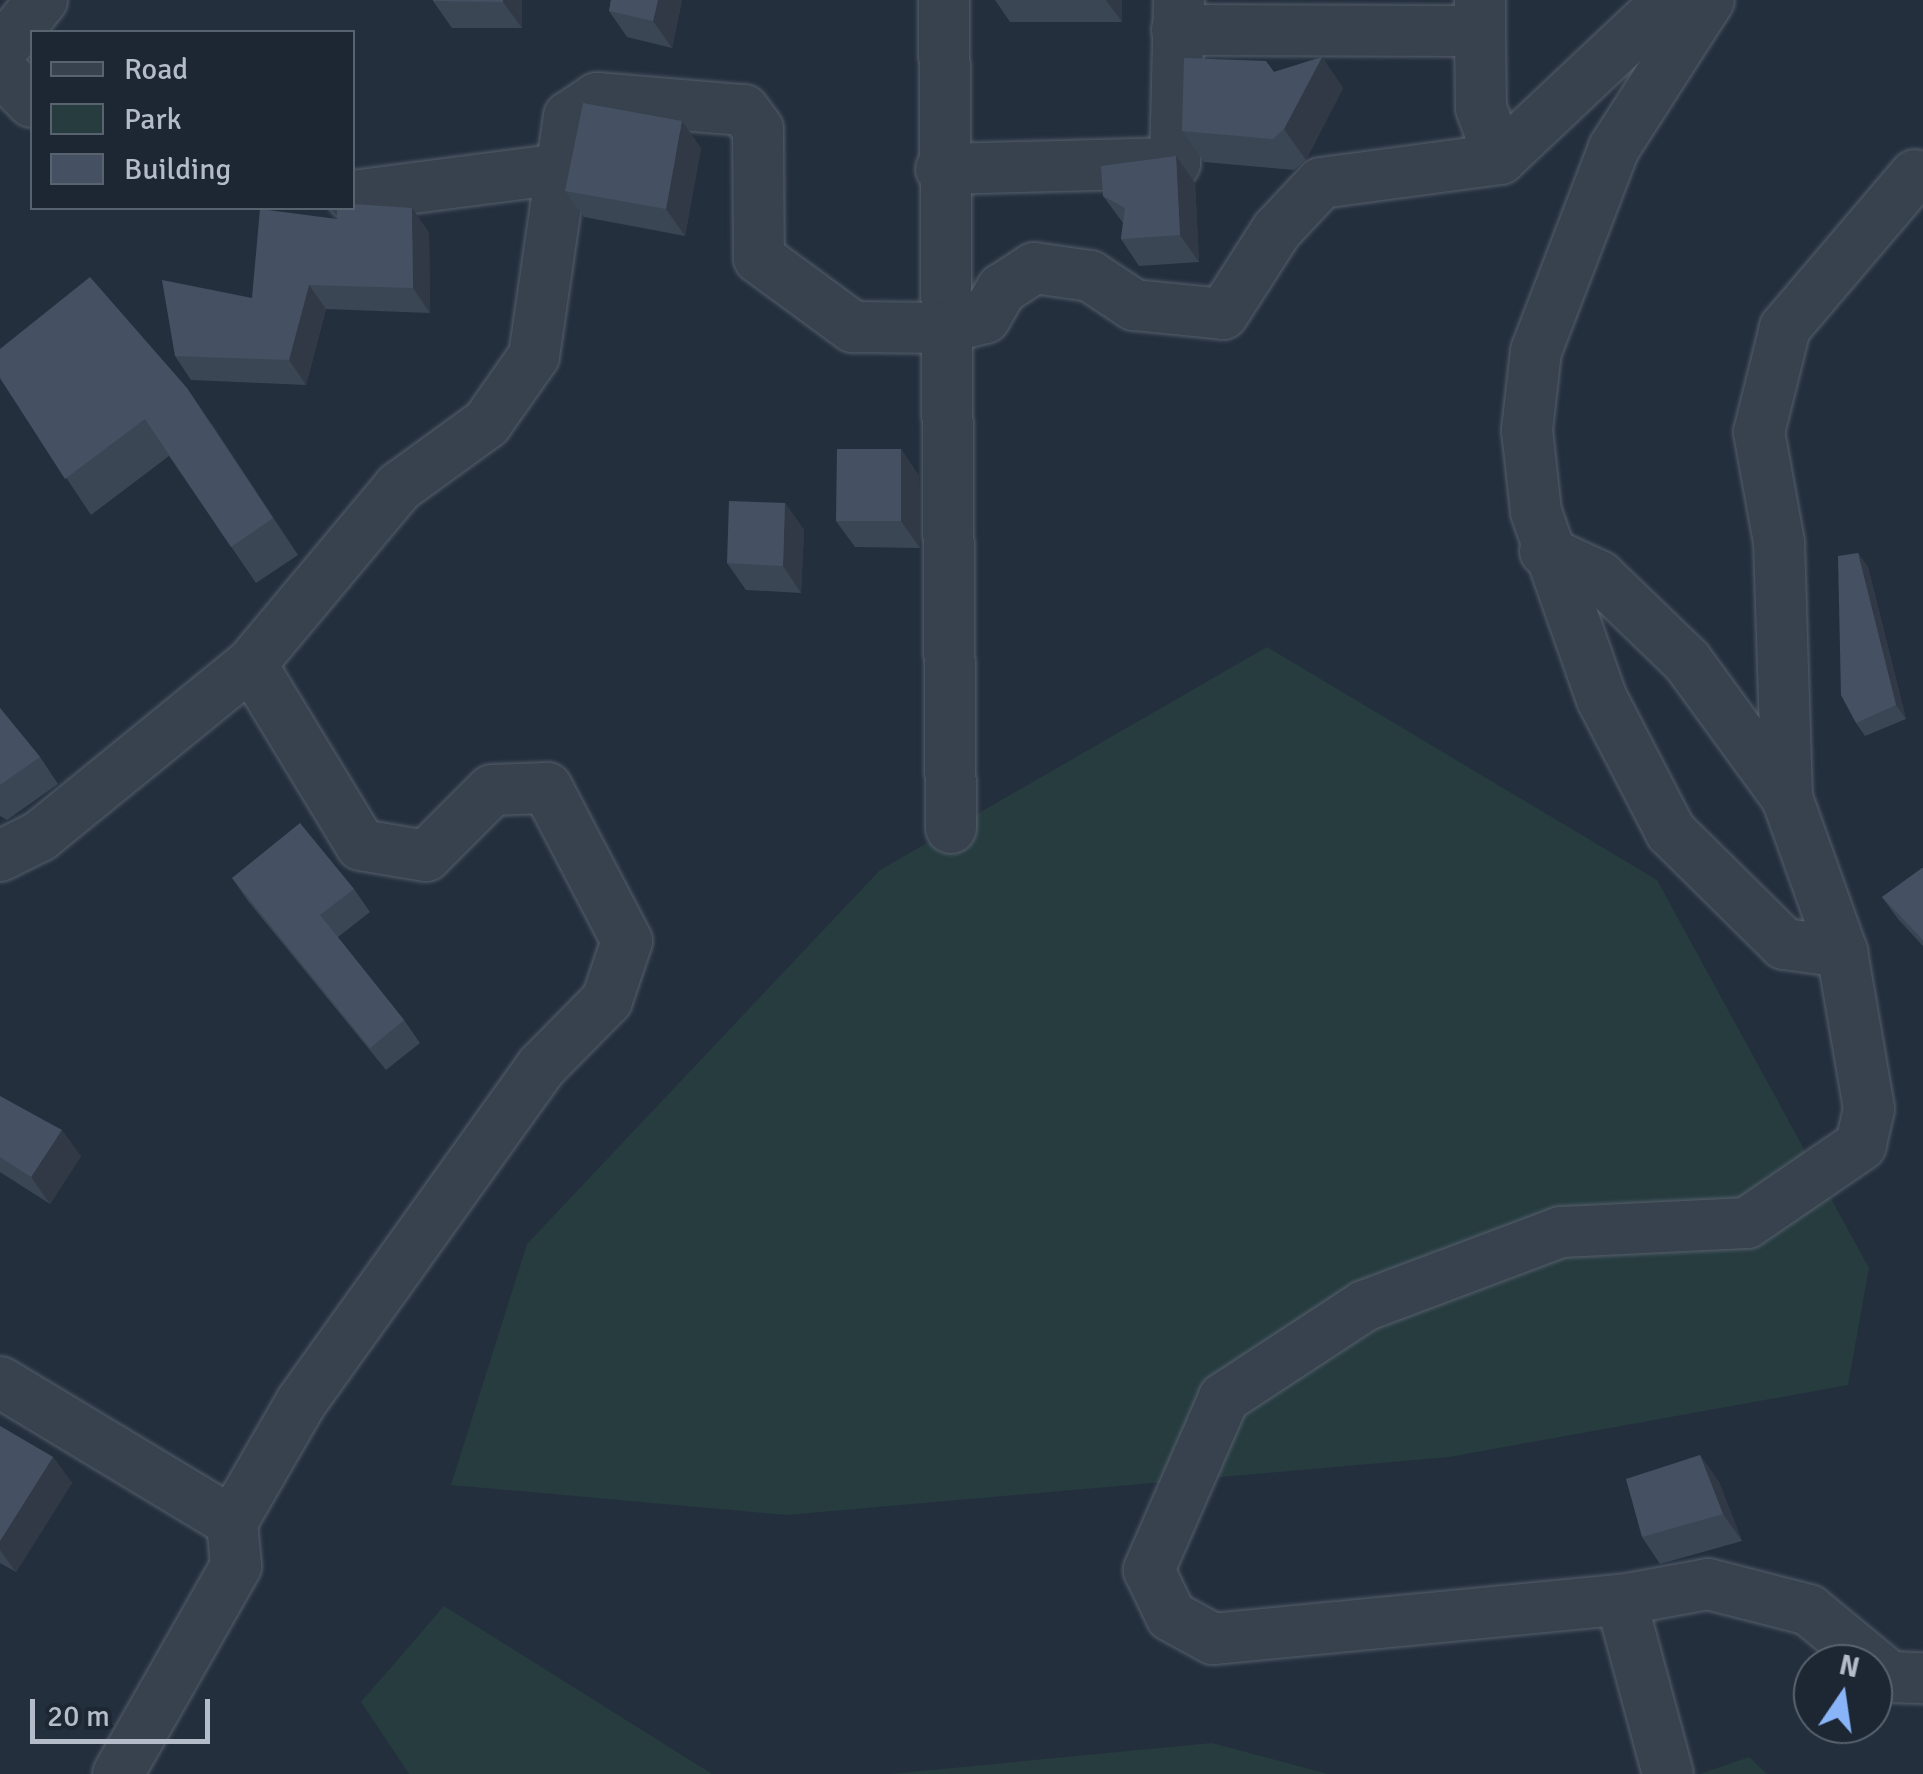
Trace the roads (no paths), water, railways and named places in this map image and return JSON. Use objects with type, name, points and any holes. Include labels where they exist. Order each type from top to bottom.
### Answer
[{"type":"street","points":[[0,52],[42,0]]},
{"type":"street","points":[[944,0],[941,169],[951,828]]},
{"type":"street","points":[[0,856],[40,836],[251,664],[332,558],[399,488],[487,424],[534,356],[569,117],[597,98],[744,110],[758,129],[759,258],[854,327],[944,328],[984,318],[1002,289],[1034,268],[1090,276],[1134,305],[1224,314],[1276,230],[1321,183],[1500,160],[1669,0]]},
{"type":"street","points":[[1709,0],[1614,148],[1536,351],[1527,430],[1545,551],[1602,699],[1671,832],[1784,944],[1842,952]]},
{"type":"street","points":[[941,169],[1175,163],[1178,15],[1480,16],[1482,108],[1500,160]]},
{"type":"street","points":[[0,69],[30,100]]},
{"type":"street","points":[[355,196],[560,169]]},
{"type":"street","points":[[1787,798],[1780,542],[1759,432],[1785,328],[1915,175]]},
{"type":"street","points":[[1545,551],[1599,576],[1687,661],[1787,798],[1842,952],[1869,1108],[1861,1145],[1746,1223],[1562,1232],[1364,1306],[1224,1398],[1148,1570],[1171,1616],[1213,1639],[1621,1600],[1708,1584],[1809,1610],[1890,1677],[1923,1678]]},
{"type":"street","points":[[118,1774],[236,1566],[232,1522],[302,1401],[532,1081],[606,1000],[626,941],[548,788],[492,790],[426,856],[360,844],[251,664]]},
{"type":"street","points":[[0,1382],[232,1522]]},
{"type":"street","points":[[1621,1600],[1668,1774]]}]
